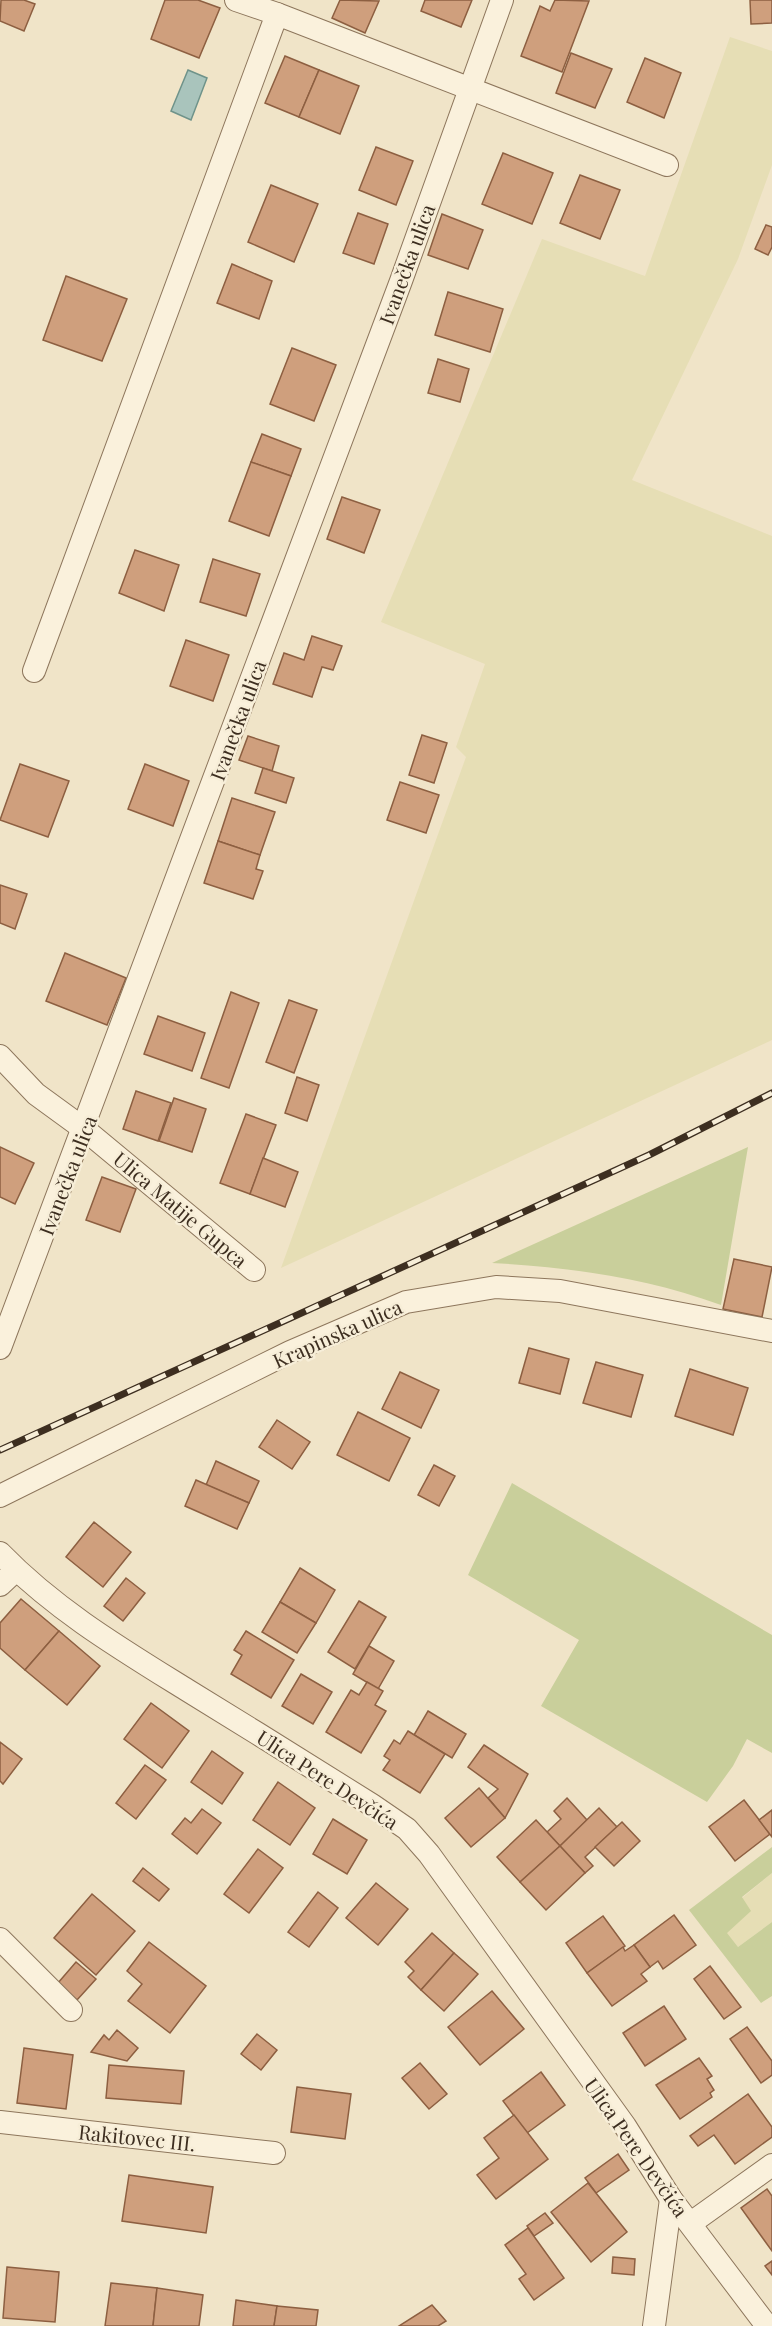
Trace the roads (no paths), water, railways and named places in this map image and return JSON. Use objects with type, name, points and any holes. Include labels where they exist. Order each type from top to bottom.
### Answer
[{"type":"street","points":[[236,0],[667,165]]},
{"type":"street","name":"Ivanečka ulica","points":[[0,1348],[397,292],[502,0]]},
{"type":"street","points":[[34,671],[277,14]]},
{"type":"street","name":"Ulica Matije Gupca","points":[[0,1056],[36,1094],[84,1129],[254,1270]]},
{"type":"street","name":"Krapinska ulica","points":[[0,1496],[291,1352],[406,1302],[496,1287],[560,1291],[772,1331]]},
{"type":"street","name":"Ulica Pere Devčića","points":[[0,1553],[8,1577],[77,1619],[118,1648],[372,1804],[407,1829],[429,1854],[625,2126],[671,2199],[767,2326]]},
{"type":"street","points":[[0,1939],[72,2010]]},
{"type":"street","name":"Rakitovec III.","points":[[0,2122],[274,2153]]},
{"type":"street","name":"Ulica Pere Devčića","points":[[691,2223],[772,2165]]},
{"type":"street","points":[[654,2326],[671,2199]]},
{"type":"water","points":[[188,70],[207,78],[191,120],[171,111]]},
{"type":"railway","points":[[0,1450],[649,1155],[772,1093]]}]
